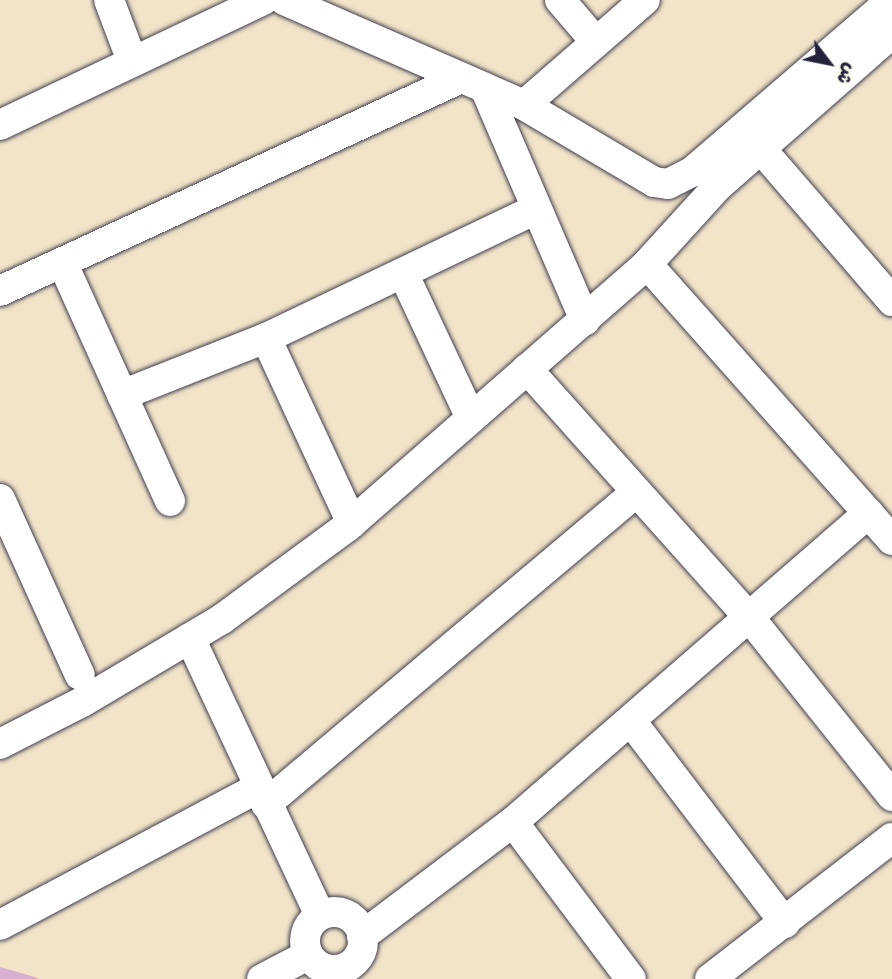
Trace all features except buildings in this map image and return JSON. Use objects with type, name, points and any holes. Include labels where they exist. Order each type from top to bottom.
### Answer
[{"type":"street","points":[[109,0],[132,61]]},
{"type":"street","points":[[3,118],[263,0]]},
{"type":"street","points":[[284,0],[524,105],[654,182],[682,180],[892,0]]},
{"type":"street","points":[[560,0],[596,42]]},
{"type":"street","points":[[524,105],[645,0]]},
{"type":"street","points":[[0,744],[190,638],[352,523],[585,320],[654,256],[718,186],[889,42]]},
{"type":"street","points":[[473,83],[536,209],[585,320]]},
{"type":"street","points":[[0,291],[473,83]]},
{"type":"street","points":[[761,149],[892,301]]},
{"type":"street","points":[[122,395],[267,338],[536,209]]},
{"type":"street","points":[[654,256],[880,514],[892,540]]},
{"type":"street","points":[[63,264],[170,500]]},
{"type":"street","points":[[403,273],[471,418]]},
{"type":"street","points":[[267,338],[352,523]]},
{"type":"street","points":[[527,369],[750,618],[892,796]]},
{"type":"street","points":[[0,925],[263,796],[636,492]]},
{"type":"street","points":[[0,499],[80,676]]},
{"type":"street","points":[[362,936],[513,822],[750,618],[880,514]]},
{"type":"street","points":[[190,638],[320,915]]},
{"type":"street","points":[[631,721],[785,923]]},
{"type":"street","points":[[513,822],[631,979]]},
{"type":"street","points":[[710,979],[892,838]]},
{"type":"street","points":[[320,915],[346,915],[362,936],[360,954],[351,973],[330,970],[309,955],[305,937],[320,915]]},
{"type":"street","points":[[262,979],[309,955]]}]
